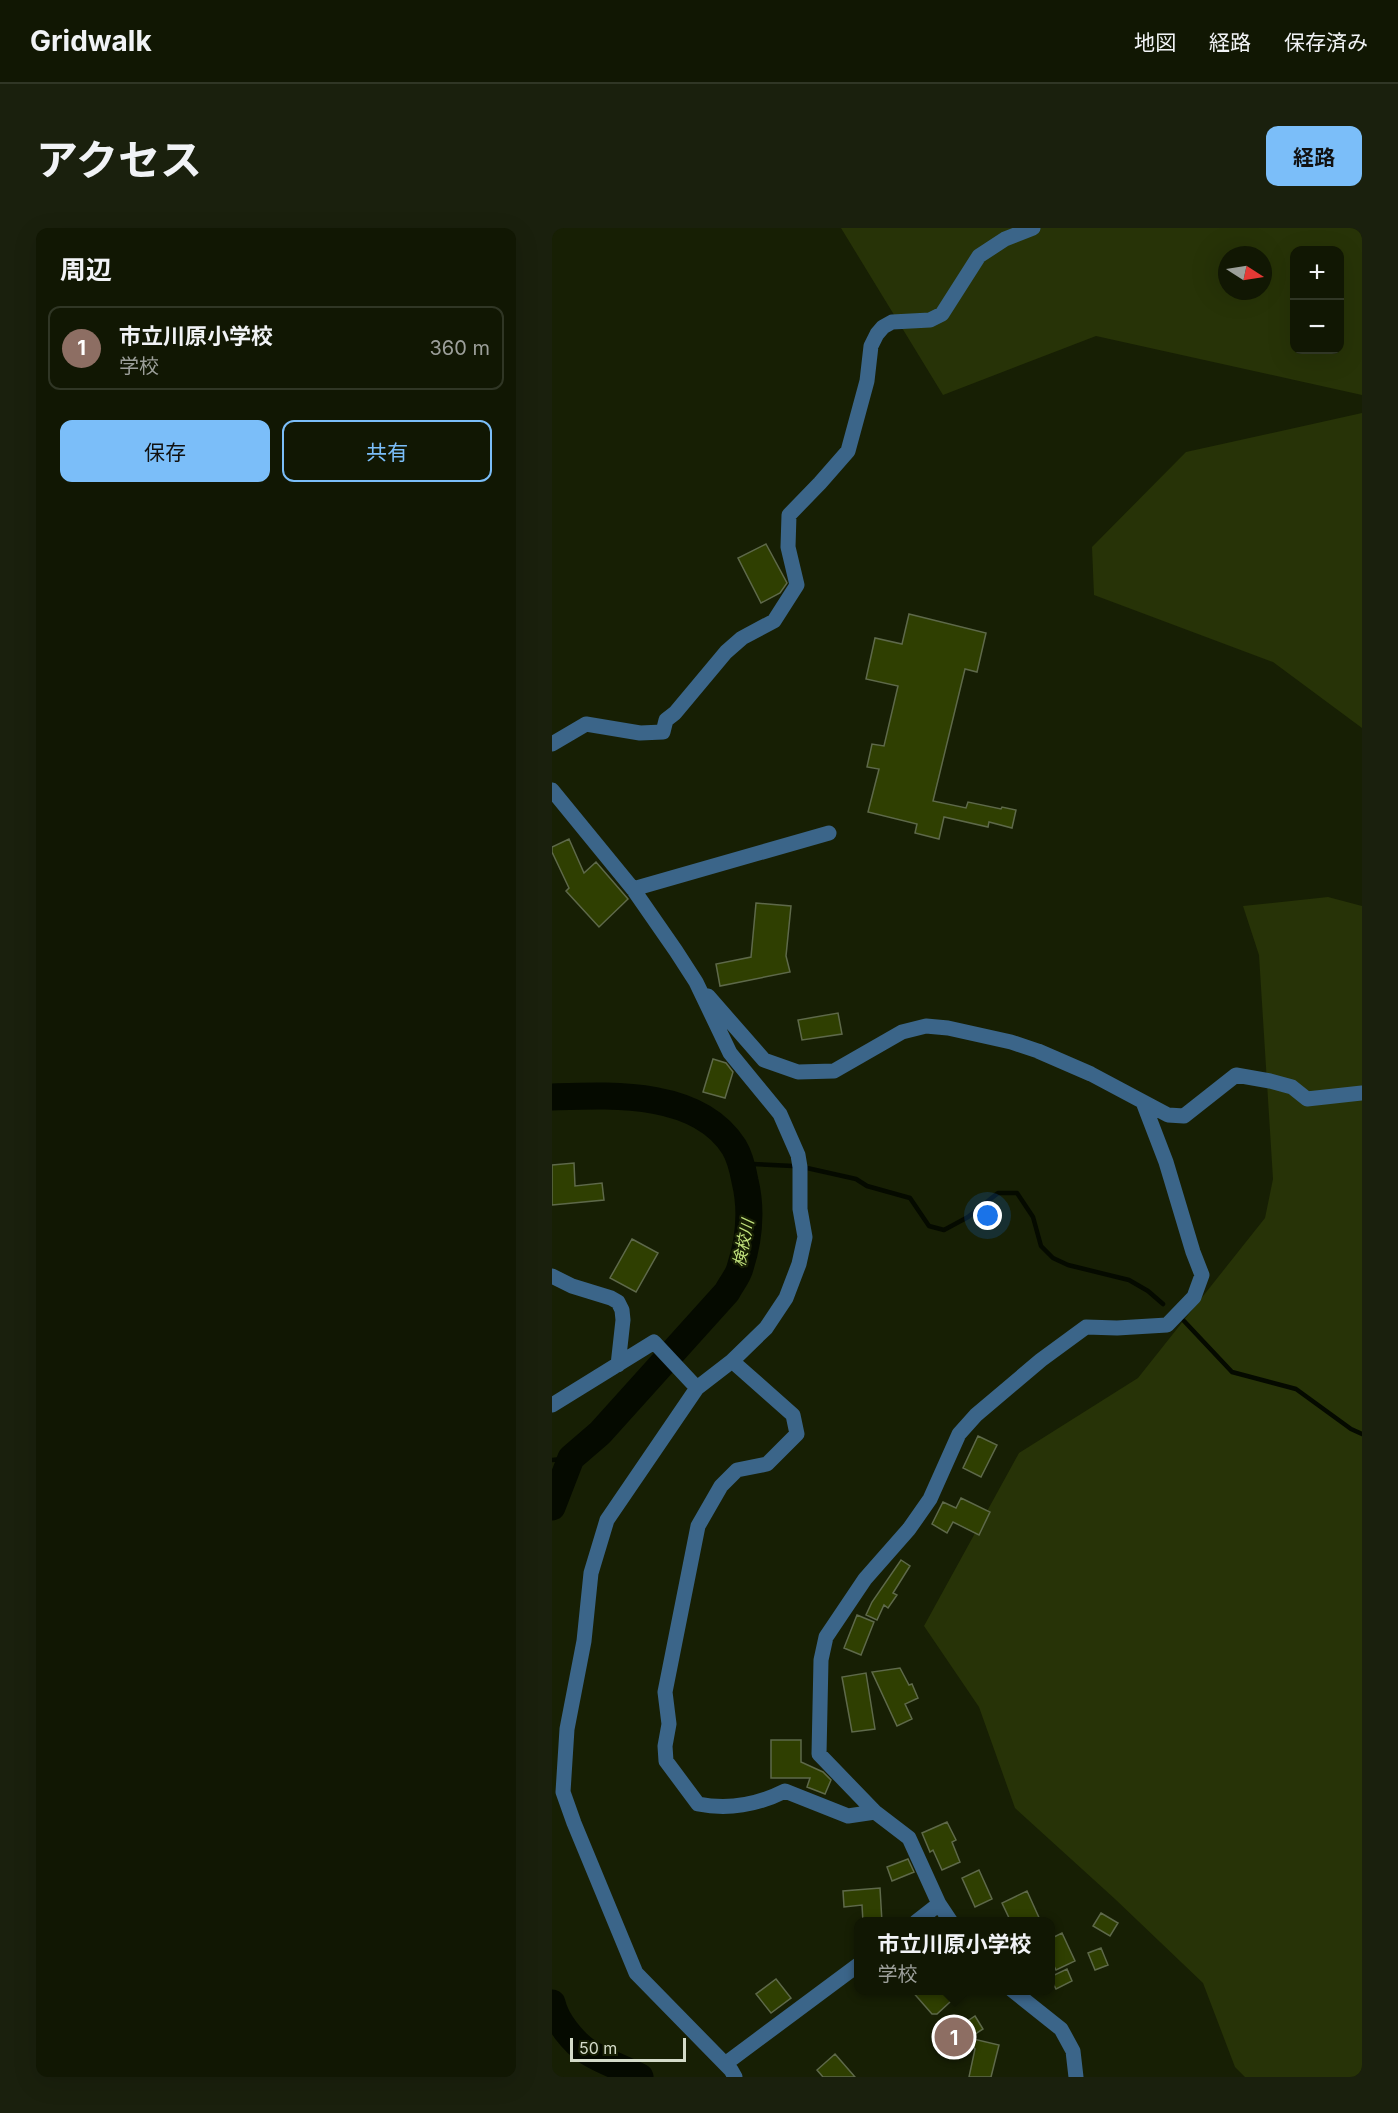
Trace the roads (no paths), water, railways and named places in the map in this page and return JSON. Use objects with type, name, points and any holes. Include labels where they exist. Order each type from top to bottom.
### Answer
[{"type":"street","points":[[552,744],[586,724],[640,733],[663,732],[666,720],[675,713],[726,652],[742,638],[774,621],[797,585],[788,547],[789,516],[848,451],[867,381],[871,346],[877,334],[892,321],[930,320],[942,314],[979,256],[1005,239],[1033,228]]},
{"type":"street","points":[[552,790],[633,889],[696,982],[764,1060],[798,1072],[834,1071],[902,1032],[926,1026],[948,1028],[1038,1051],[1091,1074],[1168,1115],[1184,1116],[1236,1075],[1292,1087],[1307,1099],[1362,1093]]},
{"type":"street","points":[[633,889],[829,833]]},
{"type":"street","points":[[696,982],[730,1053],[780,1114],[798,1155],[800,1209],[805,1237],[800,1264],[786,1299],[766,1328],[732,1361],[697,1388],[607,1520],[591,1573],[584,1641],[567,1729],[563,1792],[636,1973],[735,2077]]},
{"type":"street","points":[[948,1917],[939,1904],[909,1838],[875,1812],[819,1754],[820,1660],[826,1637],[866,1579],[909,1529],[930,1499],[958,1434],[976,1415],[1041,1360],[1086,1327],[1117,1328],[1167,1324],[1194,1297],[1202,1275],[1166,1162],[1143,1102]]},
{"type":"street","points":[[552,1276],[572,1286],[618,1302],[623,1320],[618,1365]]},
{"type":"street","points":[[552,1405],[654,1342],[697,1388]]},
{"type":"street","points":[[732,1361],[793,1415],[797,1434],[766,1464],[737,1470],[721,1486],[698,1526],[665,1692],[669,1724],[665,1746],[666,1761],[698,1804],[719,1808],[766,1801],[785,1791],[848,1816],[875,1812]]},
{"type":"street","points":[[922,1917],[939,1904]]},
{"type":"street","points":[[725,2064],[854,1968]]},
{"type":"street","points":[[1018,1995],[1061,2030],[1073,2051],[1076,2077]]},
{"type":"waterway","name":"検校川","points":[[552,1097],[600,1096],[652,1100],[699,1115],[718,1128],[734,1147],[744,1177],[749,1214],[743,1257],[738,1274],[727,1292],[600,1433],[571,1458],[552,1507]]},
{"type":"waterway","points":[[742,1167],[752,1164],[793,1166]]},
{"type":"waterway","points":[[807,1168],[856,1179],[867,1186],[910,1198],[929,1226],[944,1230],[968,1217],[998,1193],[1017,1193],[1033,1217],[1041,1246],[1053,1258],[1068,1265],[1129,1280],[1148,1291],[1163,1304]]},
{"type":"waterway","points":[[1184,1321],[1232,1372],[1296,1389],[1351,1429],[1362,1434]]},
{"type":"waterway","points":[[552,1460],[571,1458]]},
{"type":"waterway","name":"検校川","points":[[552,2003],[561,2024],[582,2048],[640,2077]]},
{"type":"place","name":"市立川原小学校","points":[[954,2037]]}]
